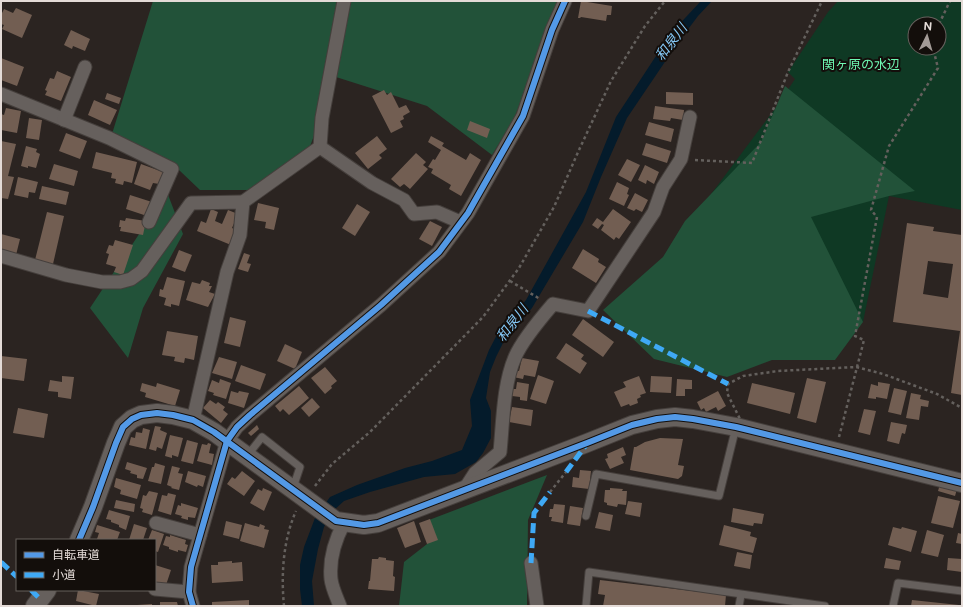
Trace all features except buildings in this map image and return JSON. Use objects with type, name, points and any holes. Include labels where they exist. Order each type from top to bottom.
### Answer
[{"type":"street","points":[[1,256],[66,275],[102,282],[120,282],[131,279],[142,271],[191,203],[243,202],[320,146],[322,118],[344,1]]},
{"type":"street","points":[[194,606],[189,592],[191,568],[227,441],[237,427],[250,415],[381,305],[438,252],[468,212],[523,116],[552,30],[565,1]]},
{"type":"street","points":[[64,120],[85,67]]},
{"type":"street","points":[[1,94],[109,138],[172,169],[149,222]]},
{"type":"street","points":[[464,490],[475,473],[500,452],[506,396],[515,356],[552,304],[588,311],[654,212],[663,187],[681,159],[690,117]]},
{"type":"street","points":[[320,146],[372,183],[404,200],[414,214],[437,212],[460,222]]},
{"type":"street","points":[[193,420],[228,272],[240,235],[243,202]]},
{"type":"street","points":[[79,539],[94,507],[116,443],[123,428],[132,419],[141,415],[173,415],[193,420],[227,441],[303,497],[340,522],[364,526],[378,523],[632,425],[657,419],[675,417],[740,428],[835,450],[962,483]]},
{"type":"street","points":[[340,522],[331,568],[331,581],[340,606]]},
{"type":"street","points":[[156,523],[200,535]]},
{"type":"street","points":[[531,563],[537,606]]},
{"type":"street","points":[[156,590],[189,592]]},
{"type":"street","points":[[35,606],[46,591]]},
{"type":"lane","points":[[586,516],[596,474],[719,496],[740,428]]},
{"type":"lane","points":[[246,456],[262,437],[300,467],[303,497]]},
{"type":"lane","points":[[586,606],[590,572],[825,606]]},
{"type":"lane","points":[[893,606],[898,583],[962,591]]},
{"type":"lane","points":[[739,606],[741,595]]},
{"type":"path","points":[[284,606],[282,571],[291,524],[303,497],[332,464],[370,432],[483,317],[510,281],[554,207],[611,81],[645,26],[666,1]]},
{"type":"path","points":[[681,159],[752,162],[788,72],[822,1]]},
{"type":"path","points":[[943,16],[950,1]]},
{"type":"path","points":[[835,450],[864,340],[855,336],[877,217],[871,210],[889,146],[938,68],[935,56]]},
{"type":"path","points":[[510,281],[543,301]]},
{"type":"path","points":[[740,428],[727,393],[728,384],[743,376],[778,371],[856,367],[883,374],[937,394],[962,408]]},
{"type":"path","points":[[550,492],[566,472]]},
{"type":"green space","points":[[153,1],[562,1],[539,53],[514,119],[492,155],[427,106],[336,77],[309,149],[249,190],[200,190],[179,170],[112,134]]},
{"type":"green space","name":"関ヶ原の水辺","points":[[838,1],[962,1],[962,210],[889,196],[863,322],[664,257],[777,106],[795,79],[788,72],[828,12]]},
{"type":"green space","points":[[785,86],[915,191],[889,196],[811,217],[863,322],[835,360],[772,360],[727,377],[654,359],[603,310],[663,257],[685,221],[761,142]]},
{"type":"green space","points":[[167,192],[183,234],[143,308],[128,358],[90,308]]},
{"type":"green space","points":[[547,475],[528,520],[527,606],[399,606],[404,562],[436,537],[429,520]]},
{"type":"water","name":"和泉川","points":[[701,1],[712,1],[698,16],[677,44],[627,118],[583,222],[532,308],[504,341],[496,357],[490,372],[486,398],[491,411],[491,438],[483,453],[476,462],[455,474],[424,477],[344,501],[333,511],[324,527],[312,581],[314,606],[302,606],[300,565],[304,547],[315,518],[330,497],[357,485],[462,450],[472,426],[470,400],[489,350],[499,331],[526,300],[586,192],[616,117],[671,33]]},
{"type":"marked path","points":[[588,311],[728,384]]},
{"type":"marked path","points":[[566,472],[586,445]]},
{"type":"marked path","points":[[531,563],[534,513],[550,492]]},
{"type":"marked path","points":[[1,562],[16,576]]},
{"type":"marked path","points":[[32,591],[40,599]]},
{"type":"cycle path","points":[[193,606],[189,592],[191,567],[227,441],[237,427],[250,415],[381,305],[439,252],[468,213],[523,116],[552,30],[565,1]]},
{"type":"cycle path","points":[[79,539],[123,427],[132,419],[141,415],[157,413],[193,420],[214,432],[336,521],[364,525],[378,523],[632,425],[657,419],[675,417],[736,427],[962,483]]}]
